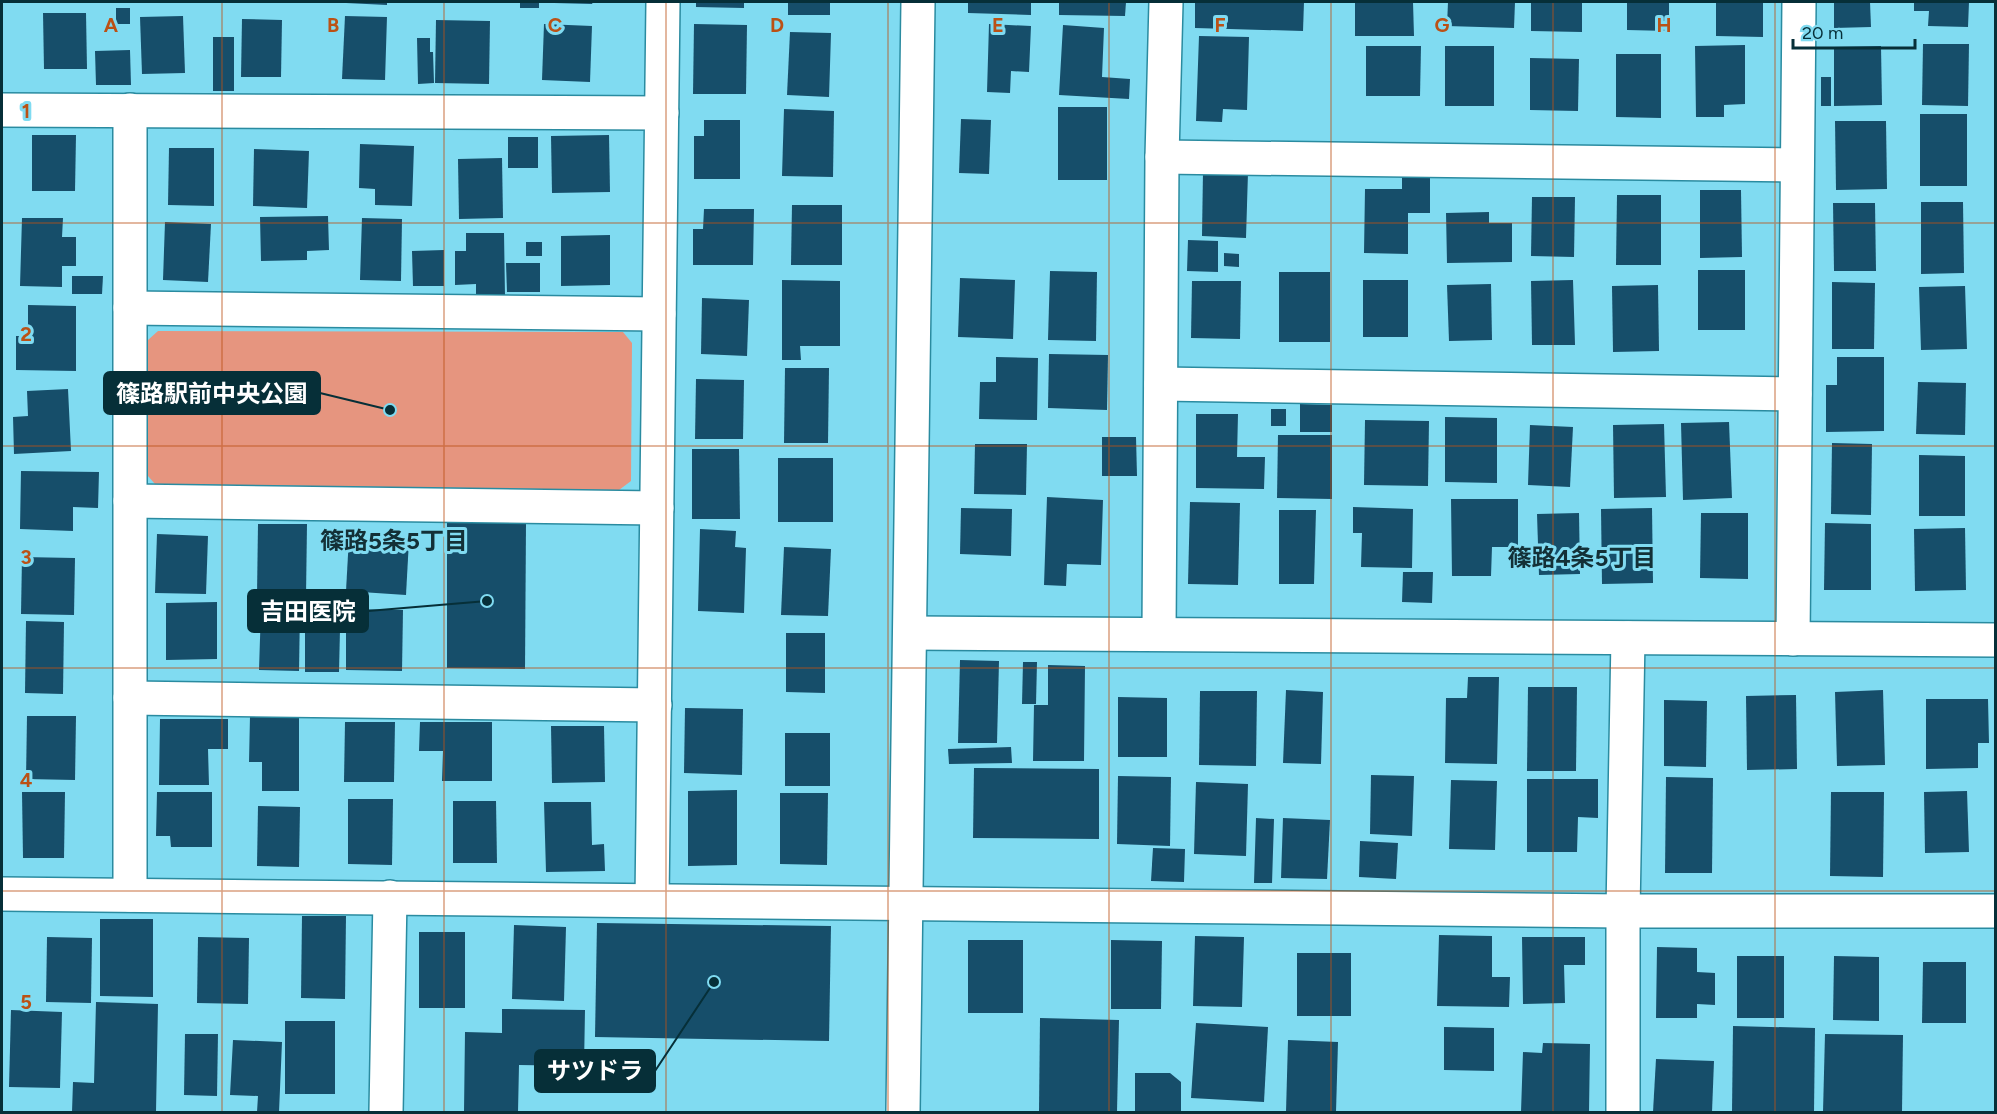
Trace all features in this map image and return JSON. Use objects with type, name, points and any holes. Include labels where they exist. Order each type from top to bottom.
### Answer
[{"type":"street","points":[[652,900],[663,2]]},
{"type":"street","points":[[903,1113],[918,2]]},
{"type":"street","points":[[1159,634],[1162,157],[1166,2]]},
{"type":"street","points":[[1793,639],[1799,2]]},
{"type":"street","points":[[2,110],[662,113]]},
{"type":"street","points":[[130,110],[130,895]]},
{"type":"street","points":[[1162,157],[1797,165]]},
{"type":"street","points":[[130,308],[659,314]]},
{"type":"street","points":[[1161,384],[1795,394]]},
{"type":"street","points":[[130,501],[657,508]]},
{"type":"street","points":[[910,633],[1995,640]]},
{"type":"street","points":[[1623,1113],[1623,911],[1628,638]]},
{"type":"street","points":[[130,698],[655,705]]},
{"type":"street","points":[[2,894],[1623,911],[1995,911]]},
{"type":"street","points":[[386,1113],[390,897]]},
{"type":"shaded area","points":[[158,331],[623,332],[632,343],[631,481],[619,490],[155,484],[148,476],[148,340]]},
{"type":"building","points":[[387,2],[387,5],[346,3]]},
{"type":"building","points":[[520,2],[539,2],[539,8],[520,8]]},
{"type":"building","points":[[554,2],[593,2],[592,4]]},
{"type":"building","points":[[696,2],[744,2],[744,8],[696,7]]},
{"type":"building","points":[[788,2],[830,2],[830,15],[788,15]]},
{"type":"building","points":[[968,2],[1031,2],[1031,15],[968,13]]},
{"type":"building","points":[[1059,2],[1126,2],[1125,16],[1059,15]]},
{"type":"building","points":[[1195,2],[1304,2],[1303,31],[1195,28]]},
{"type":"building","points":[[1355,2],[1413,2],[1414,36],[1355,36]]},
{"type":"building","points":[[1448,2],[1515,2],[1514,28],[1447,26]]},
{"type":"building","points":[[1531,2],[1582,2],[1582,32],[1531,31]]},
{"type":"building","points":[[1627,2],[1669,2],[1669,31],[1627,30]]},
{"type":"building","points":[[1716,2],[1763,2],[1763,37],[1716,36]]},
{"type":"building","points":[[1834,2],[1870,2],[1871,27],[1834,28]]},
{"type":"building","points":[[1914,2],[1969,2],[1968,27],[1928,26],[1929,11],[1914,11]]},
{"type":"building","points":[[116,8],[130,8],[130,24],[116,24]]},
{"type":"building","points":[[43,13],[86,13],[87,69],[44,69]]},
{"type":"building","points":[[183,16],[185,73],[142,74],[140,17]]},
{"type":"building","points":[[345,16],[387,17],[385,80],[342,79]]},
{"type":"building","points":[[242,19],[282,20],[281,77],[241,77]]},
{"type":"building","points":[[436,20],[490,21],[489,84],[435,83]]},
{"type":"building","points":[[544,24],[592,26],[590,82],[542,80]]},
{"type":"building","points":[[694,24],[747,25],[746,94],[693,94]]},
{"type":"building","points":[[989,24],[1031,26],[1029,72],[1011,71],[1010,93],[987,92]]},
{"type":"building","points":[[1063,25],[1104,28],[1102,77],[1130,79],[1129,99],[1059,95]]},
{"type":"building","points":[[790,32],[831,33],[829,97],[787,95]]},
{"type":"building","points":[[1199,36],[1249,37],[1247,110],[1223,109],[1222,122],[1196,121]]},
{"type":"building","points":[[213,37],[234,37],[234,91],[213,91]]},
{"type":"building","points":[[417,38],[430,38],[434,83],[418,84]]},
{"type":"building","points":[[1923,44],[1969,44],[1968,106],[1922,105]]},
{"type":"building","points":[[1745,45],[1745,104],[1724,105],[1724,117],[1696,117],[1695,46]]},
{"type":"building","points":[[1366,46],[1421,46],[1420,96],[1366,96]]},
{"type":"building","points":[[1445,46],[1494,46],[1494,106],[1445,106]]},
{"type":"building","points":[[1881,46],[1882,105],[1834,106],[1834,47]]},
{"type":"building","points":[[130,50],[131,85],[96,85],[95,51]]},
{"type":"building","points":[[1616,54],[1661,54],[1661,118],[1616,117]]},
{"type":"building","points":[[1530,58],[1579,59],[1578,111],[1530,110]]},
{"type":"building","points":[[1821,77],[1831,77],[1831,106],[1821,106]]},
{"type":"building","points":[[1058,107],[1107,107],[1107,180],[1058,180]]},
{"type":"building","points":[[784,109],[834,111],[833,177],[782,176]]},
{"type":"building","points":[[1920,114],[1967,114],[1967,186],[1920,186]]},
{"type":"building","points":[[961,119],[991,120],[989,174],[959,173]]},
{"type":"building","points":[[704,120],[740,120],[740,179],[694,179],[694,136],[704,136]]},
{"type":"building","points":[[1835,121],[1886,121],[1887,189],[1836,190]]},
{"type":"building","points":[[32,135],[76,135],[75,191],[32,191]]},
{"type":"building","points":[[609,135],[610,192],[552,193],[551,136]]},
{"type":"building","points":[[508,137],[538,137],[538,168],[508,168]]},
{"type":"building","points":[[360,144],[414,146],[412,206],[375,205],[375,189],[359,188]]},
{"type":"building","points":[[169,148],[214,148],[214,206],[168,205]]},
{"type":"building","points":[[254,149],[309,151],[307,208],[253,206]]},
{"type":"building","points":[[502,158],[503,218],[459,219],[458,159]]},
{"type":"building","points":[[1203,171],[1248,172],[1246,238],[1202,236]]},
{"type":"building","points":[[1402,175],[1430,176],[1430,213],[1408,213],[1408,254],[1364,253],[1365,189],[1402,189]]},
{"type":"building","points":[[1700,190],[1741,190],[1742,257],[1700,258]]},
{"type":"building","points":[[1617,195],[1661,195],[1661,265],[1616,265]]},
{"type":"building","points":[[1532,197],[1575,197],[1574,257],[1531,256]]},
{"type":"building","points":[[1921,202],[1963,202],[1964,273],[1921,274]]},
{"type":"building","points":[[1833,203],[1875,203],[1876,271],[1834,271]]},
{"type":"building","points":[[792,205],[842,205],[842,265],[791,265]]},
{"type":"building","points":[[704,209],[754,209],[753,265],[693,265],[693,229],[703,229]]},
{"type":"building","points":[[1489,212],[1489,223],[1512,223],[1512,262],[1447,263],[1446,213]]},
{"type":"building","points":[[328,216],[329,250],[307,251],[307,260],[261,261],[260,217]]},
{"type":"building","points":[[22,218],[63,218],[62,237],[76,237],[76,266],[62,266],[62,287],[20,286]]},
{"type":"building","points":[[362,218],[402,219],[401,281],[360,280]]},
{"type":"building","points":[[165,222],[211,224],[208,282],[163,280]]},
{"type":"building","points":[[466,233],[504,233],[505,297],[476,298],[476,284],[455,285],[455,251],[466,251]]},
{"type":"building","points":[[610,235],[610,285],[561,286],[561,236]]},
{"type":"building","points":[[1188,240],[1218,241],[1218,272],[1187,271]]},
{"type":"building","points":[[526,242],[542,242],[542,256],[526,256]]},
{"type":"building","points":[[444,250],[444,286],[413,286],[412,251]]},
{"type":"building","points":[[1224,253],[1239,254],[1239,267],[1224,266]]},
{"type":"building","points":[[506,263],[540,263],[540,292],[507,292]]},
{"type":"building","points":[[1698,270],[1745,270],[1745,330],[1698,330]]},
{"type":"building","points":[[1050,271],[1097,272],[1096,341],[1048,340]]},
{"type":"building","points":[[1279,272],[1330,272],[1330,342],[1279,342]]},
{"type":"building","points":[[72,276],[103,276],[102,294],[72,294]]},
{"type":"building","points":[[960,278],[1015,280],[1013,339],[958,337]]},
{"type":"building","points":[[782,280],[840,281],[840,346],[800,346],[801,360],[782,360]]},
{"type":"building","points":[[1363,280],[1408,280],[1408,337],[1363,337]]},
{"type":"building","points":[[1573,280],[1575,345],[1532,345],[1531,281]]},
{"type":"building","points":[[1192,281],[1241,281],[1240,339],[1191,338]]},
{"type":"building","points":[[1832,282],[1875,283],[1874,349],[1832,349]]},
{"type":"building","points":[[1491,284],[1492,340],[1449,341],[1447,285]]},
{"type":"building","points":[[1658,285],[1659,351],[1613,352],[1612,286]]},
{"type":"building","points":[[1965,286],[1967,349],[1921,350],[1919,287]]},
{"type":"building","points":[[702,298],[749,300],[747,356],[701,354]]},
{"type":"building","points":[[28,305],[76,306],[76,371],[16,370],[16,336],[28,336]]},
{"type":"building","points":[[1049,354],[1108,355],[1107,410],[1048,408]]},
{"type":"building","points":[[996,357],[1038,358],[1037,420],[979,419],[980,382],[996,382]]},
{"type":"building","points":[[1837,357],[1884,357],[1884,431],[1826,432],[1826,385],[1837,385]]},
{"type":"building","points":[[785,368],[829,368],[828,443],[784,443]]},
{"type":"building","points":[[696,379],[744,380],[743,439],[695,439]]},
{"type":"building","points":[[1918,382],[1966,383],[1965,435],[1916,434]]},
{"type":"building","points":[[68,389],[71,451],[14,454],[13,417],[28,416],[27,391]]},
{"type":"building","points":[[1300,404],[1332,405],[1332,432],[1300,432]]},
{"type":"building","points":[[1271,409],[1286,409],[1286,426],[1271,426]]},
{"type":"building","points":[[1196,414],[1238,414],[1237,457],[1265,457],[1264,489],[1196,488]]},
{"type":"building","points":[[1445,417],[1497,418],[1497,483],[1445,482]]},
{"type":"building","points":[[1365,420],[1429,421],[1428,486],[1364,485]]},
{"type":"building","points":[[1729,422],[1732,498],[1683,500],[1681,423]]},
{"type":"building","points":[[1664,424],[1666,497],[1614,498],[1613,425]]},
{"type":"building","points":[[1530,425],[1573,427],[1570,487],[1528,485]]},
{"type":"building","points":[[1278,435],[1332,435],[1332,499],[1277,498]]},
{"type":"building","points":[[1102,437],[1136,437],[1137,476],[1102,476]]},
{"type":"building","points":[[1832,443],[1872,444],[1871,515],[1831,514]]},
{"type":"building","points":[[975,444],[1027,444],[1026,495],[974,494]]},
{"type":"building","points":[[692,449],[739,449],[740,519],[692,519]]},
{"type":"building","points":[[1919,455],[1965,456],[1965,516],[1919,516]]},
{"type":"building","points":[[778,458],[833,458],[833,522],[778,522]]},
{"type":"building","points":[[21,471],[99,472],[98,508],[73,507],[73,531],[20,529]]},
{"type":"building","points":[[1047,497],[1103,500],[1101,565],[1067,564],[1066,586],[1044,585]]},
{"type":"building","points":[[1451,499],[1518,499],[1518,547],[1492,547],[1491,576],[1452,576]]},
{"type":"building","points":[[1190,502],[1240,503],[1238,585],[1188,584]]},
{"type":"building","points":[[1353,507],[1413,509],[1412,568],[1361,567],[1362,533],[1353,533]]},
{"type":"building","points":[[961,508],[1012,509],[1011,556],[960,554]]},
{"type":"building","points":[[1652,508],[1653,583],[1602,584],[1601,509]]},
{"type":"building","points":[[1279,510],[1316,510],[1314,584],[1279,584]]},
{"type":"building","points":[[1579,513],[1580,574],[1539,575],[1537,514]]},
{"type":"building","points":[[1701,513],[1748,513],[1748,579],[1700,578]]},
{"type":"building","points":[[447,522],[526,523],[525,669],[447,668]]},
{"type":"building","points":[[1825,523],[1871,524],[1871,590],[1824,590]]},
{"type":"building","points":[[258,524],[307,524],[306,596],[257,595]]},
{"type":"building","points":[[1965,528],[1966,590],[1915,591],[1914,529]]},
{"type":"building","points":[[700,529],[736,531],[735,547],[746,548],[744,613],[698,611]]},
{"type":"building","points":[[157,534],[208,536],[206,594],[155,593]]},
{"type":"building","points":[[349,537],[409,540],[406,595],[346,591]]},
{"type":"building","points":[[784,547],[831,549],[828,616],[781,615]]},
{"type":"building","points":[[22,557],[75,558],[74,615],[21,614]]},
{"type":"building","points":[[1403,572],[1433,572],[1432,603],[1402,602]]},
{"type":"building","points":[[217,602],[217,659],[166,660],[166,603]]},
{"type":"building","points":[[261,608],[300,609],[299,671],[259,670]]},
{"type":"building","points":[[346,609],[403,610],[402,671],[346,670]]},
{"type":"building","points":[[26,621],[64,622],[63,694],[25,693]]},
{"type":"building","points":[[305,628],[340,629],[339,672],[305,672]]},
{"type":"building","points":[[786,633],[825,633],[825,693],[786,692]]},
{"type":"building","points":[[960,660],[999,661],[997,743],[958,743]]},
{"type":"building","points":[[1023,662],[1037,662],[1036,704],[1022,704]]},
{"type":"building","points":[[1048,665],[1085,666],[1084,761],[1033,761],[1034,705],[1048,705]]},
{"type":"building","points":[[1468,677],[1499,677],[1497,764],[1445,763],[1446,698],[1467,698]]},
{"type":"building","points":[[1528,687],[1577,687],[1576,771],[1527,771]]},
{"type":"building","points":[[1286,690],[1323,692],[1321,764],[1283,763]]},
{"type":"building","points":[[1883,690],[1885,765],[1837,766],[1835,692]]},
{"type":"building","points":[[1200,691],[1257,691],[1256,766],[1199,765]]},
{"type":"building","points":[[1796,695],[1797,769],[1747,770],[1746,696]]},
{"type":"building","points":[[1118,697],[1167,698],[1167,757],[1118,757]]},
{"type":"building","points":[[1926,699],[1988,699],[1989,743],[1978,743],[1978,768],[1926,769]]},
{"type":"building","points":[[1664,700],[1707,701],[1706,767],[1664,766]]},
{"type":"building","points":[[685,708],[743,709],[742,775],[684,773]]},
{"type":"building","points":[[27,716],[76,716],[75,780],[26,779]]},
{"type":"building","points":[[250,716],[299,717],[299,791],[262,791],[262,762],[249,762]]},
{"type":"building","points":[[160,719],[228,719],[228,749],[208,749],[209,785],[159,785]]},
{"type":"building","points":[[345,722],[395,722],[394,782],[344,782]]},
{"type":"building","points":[[420,722],[492,722],[492,781],[442,781],[443,751],[419,751]]},
{"type":"building","points":[[551,726],[604,726],[605,782],[552,783]]},
{"type":"building","points":[[785,733],[830,733],[830,786],[785,786]]},
{"type":"building","points":[[1011,747],[1012,763],[949,764],[948,749]]},
{"type":"building","points":[[974,768],[1099,769],[1099,839],[973,838]]},
{"type":"building","points":[[1371,775],[1414,776],[1412,836],[1370,834]]},
{"type":"building","points":[[1118,776],[1171,777],[1170,846],[1117,844]]},
{"type":"building","points":[[1666,777],[1713,778],[1712,873],[1665,873]]},
{"type":"building","points":[[1527,779],[1598,779],[1598,818],[1578,817],[1577,852],[1527,852]]},
{"type":"building","points":[[1451,780],[1497,781],[1495,850],[1449,849]]},
{"type":"building","points":[[1196,782],[1248,784],[1246,856],[1194,854]]},
{"type":"building","points":[[737,790],[737,865],[688,866],[688,791]]},
{"type":"building","points":[[1967,791],[1969,852],[1925,853],[1924,792]]},
{"type":"building","points":[[22,792],[65,792],[64,858],[23,858]]},
{"type":"building","points":[[157,792],[212,792],[212,847],[171,847],[170,836],[156,836]]},
{"type":"building","points":[[1831,792],[1884,792],[1883,877],[1830,876]]},
{"type":"building","points":[[780,793],[828,793],[827,865],[780,864]]},
{"type":"building","points":[[348,799],[393,799],[392,865],[348,864]]},
{"type":"building","points":[[453,801],[496,801],[497,863],[453,863]]},
{"type":"building","points":[[544,802],[591,802],[592,845],[604,844],[605,871],[546,872]]},
{"type":"building","points":[[258,806],[300,807],[299,867],[257,866]]},
{"type":"building","points":[[1256,818],[1274,819],[1272,883],[1254,883]]},
{"type":"building","points":[[1283,818],[1330,820],[1327,879],[1281,878]]},
{"type":"building","points":[[1360,841],[1398,843],[1396,879],[1359,877]]},
{"type":"building","points":[[1153,848],[1185,849],[1184,882],[1151,881]]},
{"type":"building","points":[[302,916],[346,916],[345,999],[301,998]]},
{"type":"building","points":[[100,919],[153,919],[153,997],[100,996]]},
{"type":"building","points":[[597,923],[831,926],[829,1041],[595,1037]]},
{"type":"building","points":[[514,925],[566,927],[564,1001],[512,999]]},
{"type":"building","points":[[419,932],[465,932],[465,1008],[419,1008]]},
{"type":"building","points":[[1439,935],[1492,936],[1492,977],[1510,977],[1509,1007],[1437,1006]]},
{"type":"building","points":[[1195,936],[1244,937],[1242,1007],[1193,1006]]},
{"type":"building","points":[[47,937],[92,938],[91,1003],[46,1002]]},
{"type":"building","points":[[198,937],[249,938],[248,1004],[197,1003]]},
{"type":"building","points":[[1522,937],[1585,937],[1585,965],[1564,965],[1565,1003],[1523,1004]]},
{"type":"building","points":[[968,940],[1023,940],[1023,1013],[968,1013]]},
{"type":"building","points":[[1111,940],[1162,941],[1161,1009],[1111,1009]]},
{"type":"building","points":[[1657,947],[1697,948],[1697,972],[1715,973],[1715,1005],[1697,1004],[1697,1018],[1656,1018]]},
{"type":"building","points":[[1297,953],[1351,953],[1351,1016],[1297,1016]]},
{"type":"building","points":[[1737,956],[1784,956],[1784,1018],[1737,1018]]},
{"type":"building","points":[[1834,956],[1879,957],[1879,1021],[1833,1020]]},
{"type":"building","points":[[1923,962],[1966,962],[1966,1023],[1922,1023]]},
{"type":"building","points":[[96,1002],[158,1004],[156,1112],[72,1112],[73,1082],[94,1083]]},
{"type":"building","points":[[502,1009],[585,1010],[584,1066],[519,1065],[518,1112],[464,1112],[465,1032],[502,1033]]},
{"type":"building","points":[[11,1010],[62,1012],[60,1088],[9,1087]]},
{"type":"building","points":[[1040,1018],[1119,1020],[1117,1112],[1039,1111]]},
{"type":"building","points":[[285,1021],[335,1021],[335,1094],[285,1094]]},
{"type":"building","points":[[1196,1023],[1268,1027],[1264,1102],[1191,1098]]},
{"type":"building","points":[[1733,1026],[1815,1028],[1814,1112],[1732,1112]]},
{"type":"building","points":[[1444,1027],[1494,1028],[1494,1071],[1444,1070]]},
{"type":"building","points":[[185,1034],[218,1034],[217,1096],[184,1095]]},
{"type":"building","points":[[1825,1034],[1903,1035],[1902,1112],[1823,1112]]},
{"type":"building","points":[[233,1040],[282,1042],[279,1112],[257,1112],[258,1096],[230,1095]]},
{"type":"building","points":[[1288,1040],[1338,1042],[1336,1112],[1286,1112]]},
{"type":"building","points":[[1543,1043],[1590,1044],[1589,1112],[1521,1112],[1523,1052],[1542,1053]]},
{"type":"building","points":[[1656,1059],[1714,1061],[1712,1112],[1653,1112]]},
{"type":"building","points":[[1135,1073],[1170,1073],[1181,1082],[1181,1112],[1135,1112]]},
{"type":"place","name":"篠路駅前中央公園","points":[[390,410]]},
{"type":"place","name":"吉田医院","points":[[487,601]]},
{"type":"place","name":"サツドラ","points":[[714,982]]},
{"type":"district","name":"篠路5条5丁目","points":[[394,541]]},
{"type":"district","name":"篠路4条5丁目","points":[[1582,558]]}]
